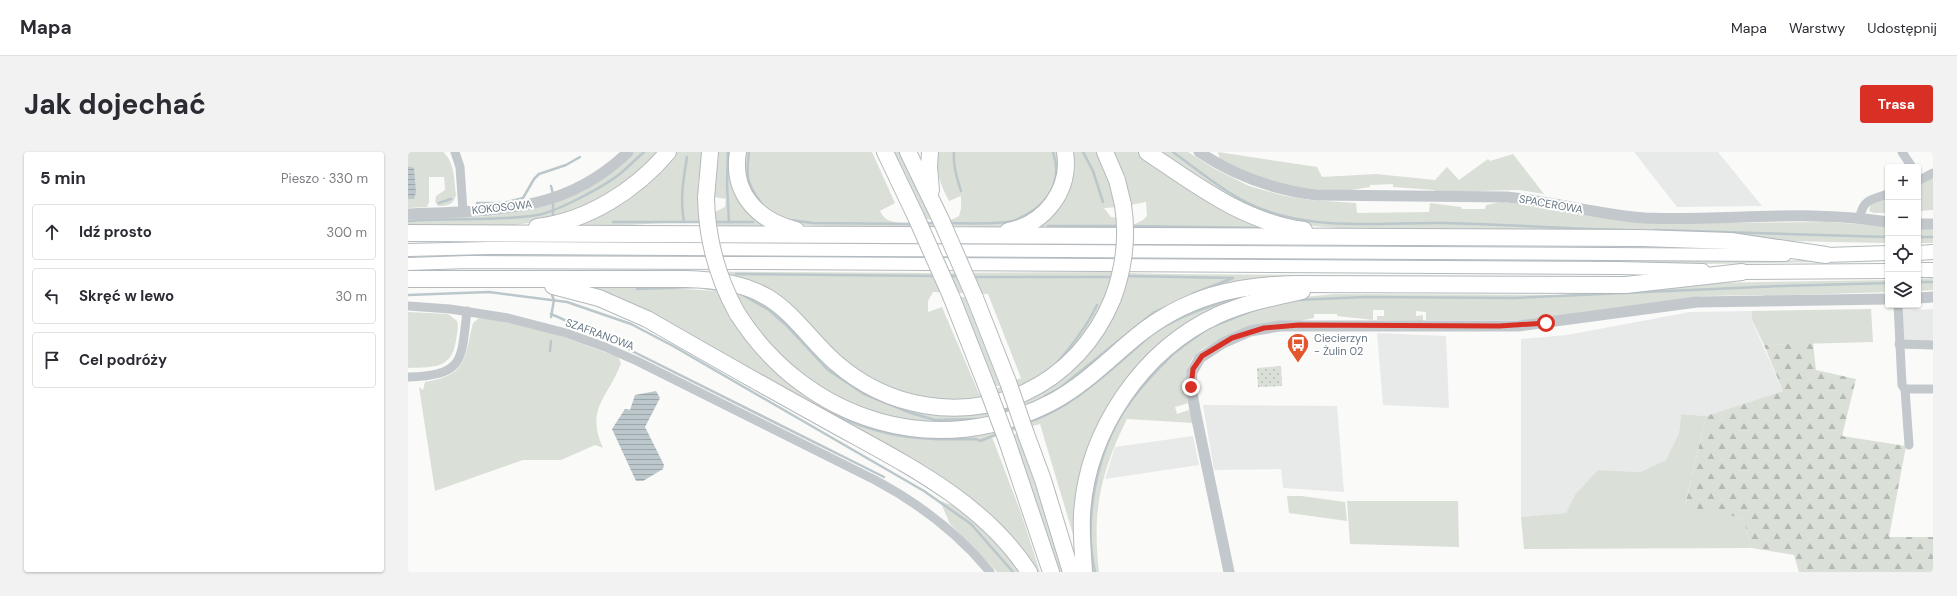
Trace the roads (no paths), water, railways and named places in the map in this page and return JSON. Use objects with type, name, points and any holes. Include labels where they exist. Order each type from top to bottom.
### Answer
[{"type":"highway","points":[[504,233],[558,222],[586,213],[606,204],[644,177],[668,152]]},
{"type":"highway","points":[[710,152],[706,198],[708,228],[715,260],[724,288],[737,313],[753,337],[779,366],[800,384],[824,399],[859,415],[887,424],[917,429],[950,430],[980,427],[1026,415],[1052,402],[1090,377],[1152,324],[1178,309],[1204,298],[1229,290],[1259,285],[1626,285],[1742,272],[1885,271]]},
{"type":"highway","points":[[738,152],[737,171],[741,185],[755,209],[772,222],[815,235]]},
{"type":"highway","points":[[885,152],[951,296],[988,390],[1007,441],[1050,572]]},
{"type":"highway","points":[[908,152],[941,220],[975,298],[1008,382],[1043,480],[1071,572]]},
{"type":"highway","points":[[930,152],[929,167],[932,201]]},
{"type":"highway","points":[[987,235],[1025,226],[1048,210],[1057,198],[1063,184],[1066,166],[1065,152]]},
{"type":"highway","points":[[408,279],[510,278],[704,280],[744,286],[767,297],[780,306],[834,362],[866,385],[886,395],[908,402],[947,408],[967,408],[995,403],[1016,396],[1043,383],[1061,370],[1086,345],[1101,323],[1113,298],[1124,253],[1125,229],[1123,205],[1116,180],[1105,152]]},
{"type":"highway","points":[[1147,152],[1223,202],[1271,223],[1354,237]]},
{"type":"highway","points":[[408,233],[1641,238],[1723,240],[1826,255],[1885,253]]},
{"type":"highway","points":[[1921,253],[1933,252]]},
{"type":"highway","points":[[1921,270],[1933,270]]},
{"type":"highway","points":[[510,278],[577,291],[628,310],[894,459],[934,482],[971,508],[1003,538],[1029,572]]},
{"type":"highway","points":[[1084,572],[1081,538],[1082,513],[1091,467],[1111,416],[1139,376],[1157,356],[1182,337],[1218,315],[1266,298],[1334,284]]},
{"type":"main road","points":[[408,250],[496,248],[1826,255]]},
{"type":"main road","points":[[408,264],[470,262],[1610,268],[1742,272]]},
{"type":"street","points":[[455,152],[460,167],[463,211]]},
{"type":"street","name":"KOKOSOWA","points":[[408,214],[521,207],[561,196],[600,176],[628,152]]},
{"type":"street","points":[[1902,152],[1910,164]]},
{"type":"street","name":"SPACEROWA","points":[[1206,154],[1230,170],[1259,183],[1289,191],[1317,195],[1507,197],[1527,199],[1598,213],[1645,218],[1707,219],[1832,216],[1860,217],[1885,221]]},
{"type":"street","points":[[1921,179],[1933,173]]},
{"type":"street","points":[[1860,217],[1861,209],[1868,201],[1885,195]]},
{"type":"street","points":[[1921,224],[1933,224]]},
{"type":"street","points":[[1921,298],[1933,297]]},
{"type":"street","points":[[1229,572],[1195,410],[1191,378],[1194,366],[1202,356],[1239,335],[1256,330],[1280,326],[1525,325],[1711,301],[1885,299]]},
{"type":"street","name":"SZAFRANOWA","points":[[408,306],[467,311],[538,326],[605,347],[637,360],[876,480],[914,502],[956,535],[990,572]]},
{"type":"street","points":[[1898,308],[1902,385],[1906,389],[1909,445]]},
{"type":"street","points":[[408,377],[440,374],[454,366],[461,352],[467,311]]},
{"type":"street","points":[[1899,344],[1933,345]]},
{"type":"street","points":[[1906,389],[1933,389]]},
{"type":"waterway","points":[[408,221],[440,219],[489,219],[521,217],[546,213],[568,204],[604,185],[621,173],[644,152]]},
{"type":"waterway","points":[[728,152],[727,185],[729,222]]},
{"type":"waterway","points":[[749,152],[748,179],[752,190],[761,203]]},
{"type":"waterway","points":[[954,152],[955,167],[961,191]]},
{"type":"waterway","points":[[948,223],[989,223],[1013,221],[1035,209],[1048,196],[1055,180],[1056,171],[1053,152]]},
{"type":"waterway","points":[[1083,152],[1093,171],[1103,202]]},
{"type":"waterway","points":[[1173,152],[1218,185],[1242,200],[1267,211],[1310,221],[1355,224],[1422,223],[1626,230]]},
{"type":"waterway","points":[[477,203],[503,203],[523,198],[534,179],[539,174],[566,165],[580,157]]},
{"type":"waterway","points":[[684,222],[682,197],[687,157]]},
{"type":"waterway","points":[[551,186],[553,194]]},
{"type":"waterway","points":[[439,203],[451,199]]},
{"type":"waterway","points":[[553,201],[553,216]]},
{"type":"waterway","points":[[790,220],[813,223],[913,224]]},
{"type":"waterway","points":[[613,222],[703,222]]},
{"type":"waterway","points":[[714,222],[753,222]]},
{"type":"waterway","points":[[926,223],[937,223]]},
{"type":"waterway","points":[[1048,226],[1119,226]]},
{"type":"waterway","points":[[1130,226],[1264,228]]},
{"type":"waterway","points":[[1655,230],[1885,237]]},
{"type":"waterway","points":[[1921,237],[1933,237]]},
{"type":"waterway","points":[[736,274],[936,276]]},
{"type":"waterway","points":[[949,276],[960,276]]},
{"type":"waterway","points":[[1125,276],[1233,278],[1192,294]]},
{"type":"waterway","points":[[973,277],[1114,277]]},
{"type":"waterway","points":[[1921,282],[1933,282]]},
{"type":"waterway","points":[[1296,300],[1366,297],[1514,298],[1782,286],[1885,283]]},
{"type":"waterway","points":[[637,289],[694,287]]},
{"type":"waterway","points":[[705,288],[720,290]]},
{"type":"waterway","points":[[408,295],[489,292],[567,302],[631,324],[673,346],[924,491],[971,524],[1013,572]]},
{"type":"waterway","points":[[741,294],[769,310],[786,325],[828,370],[864,394],[911,413],[935,420],[976,419]]},
{"type":"waterway","points":[[551,317],[554,300],[552,295]]},
{"type":"waterway","points":[[1029,422],[1043,417],[1069,403],[1104,376],[1157,331],[1194,312],[1233,299]]},
{"type":"waterway","points":[[1055,365],[1078,336],[1097,305]]},
{"type":"waterway","points":[[1045,396],[1060,388],[1153,313],[1166,307]]},
{"type":"waterway","points":[[1216,325],[1254,310]]},
{"type":"waterway","points":[[551,314],[610,340],[884,477]]},
{"type":"waterway","points":[[1095,572],[1091,530],[1092,507],[1095,485],[1108,442],[1128,405],[1142,387],[1172,355],[1204,331]]},
{"type":"waterway","points":[[550,351],[551,341]]},
{"type":"waterway","points":[[822,409],[861,426],[915,438],[976,439],[980,441],[998,434]]},
{"type":"waterway","points":[[1002,412],[1012,409]]},
{"type":"waterway","points":[[1008,430],[1018,426]]},
{"type":"place","name":"Ciecierzyn - Żulin 02","points":[[1298,364]]}]
